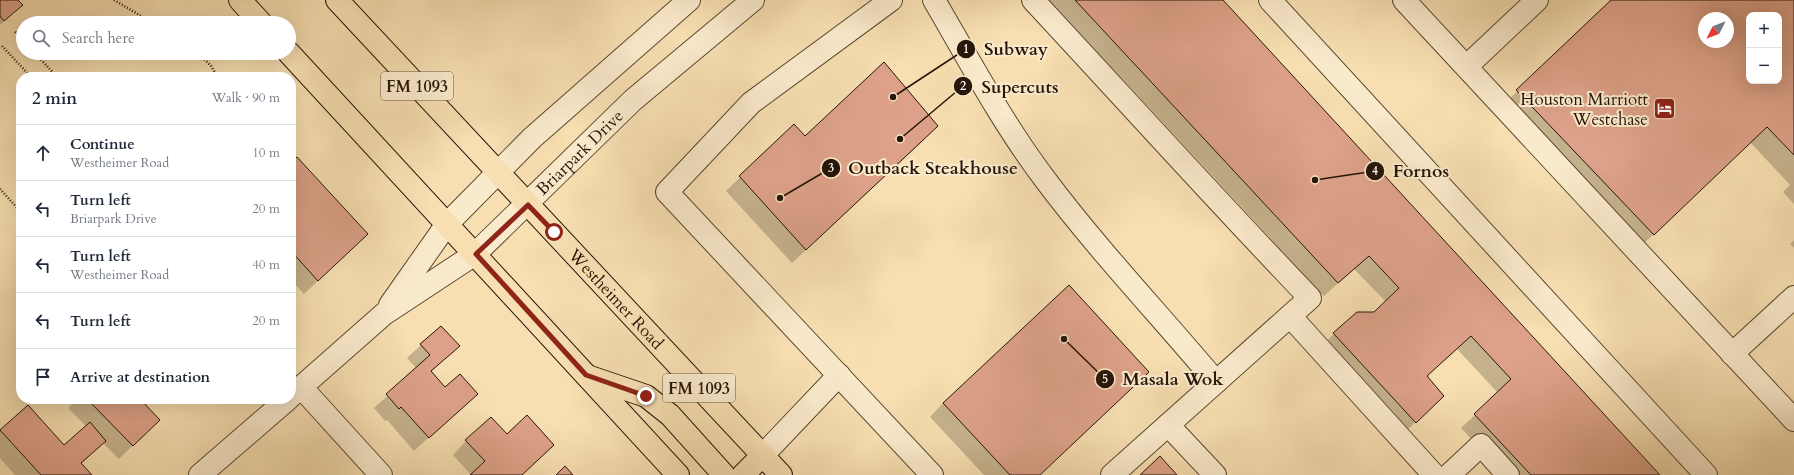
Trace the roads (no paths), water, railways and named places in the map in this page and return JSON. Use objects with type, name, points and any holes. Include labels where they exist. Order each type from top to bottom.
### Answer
[{"type":"main road","points":[[240,0],[255,16]]},
{"type":"main road","name":"Westheimer Road","points":[[337,0],[781,475]]},
{"type":"main road","points":[[295,60],[476,254],[678,475]]},
{"type":"main road","points":[[586,375],[646,396],[670,415],[724,475]]},
{"type":"main road","points":[[743,475],[763,455]]},
{"type":"street","name":"Briarpark Drive","points":[[384,314],[447,224],[532,138],[688,0]]},
{"type":"street","name":"Briarpark Drive","points":[[296,391],[384,314],[476,254],[528,205],[633,100],[753,0]]},
{"type":"street","points":[[891,0],[751,103],[667,192],[932,475]]},
{"type":"street","points":[[934,0],[1004,122],[1043,177],[1082,227],[1216,382]]},
{"type":"street","points":[[1033,0],[1168,145],[1216,200],[1310,298],[1112,475]]},
{"type":"street","points":[[1270,0],[1706,475]]},
{"type":"street","points":[[1404,0],[1467,66],[1794,420]]},
{"type":"street","points":[[1467,66],[1537,0]]},
{"type":"street","points":[[1732,354],[1794,297]]},
{"type":"street","points":[[1290,316],[1434,475]]},
{"type":"street","points":[[763,455],[839,375]]},
{"type":"street","points":[[296,397],[381,475]]},
{"type":"street","name":"Briarpark Drive","points":[[200,475],[282,404]]},
{"type":"street","points":[[1168,425],[1215,475]]},
{"type":"street","points":[[1449,475],[1481,445],[1508,475]]},
{"type":"place","name":"Subway","points":[[893,97]]},
{"type":"place","name":"Houston Marriott Westchase","points":[[1664,109]]},
{"type":"place","name":"Supercuts","points":[[900,139]]},
{"type":"place","name":"Fornos","points":[[1315,180]]},
{"type":"place","name":"Outback Steakhouse","points":[[780,198]]},
{"type":"place","name":"Masala Wok","points":[[1064,339]]}]
